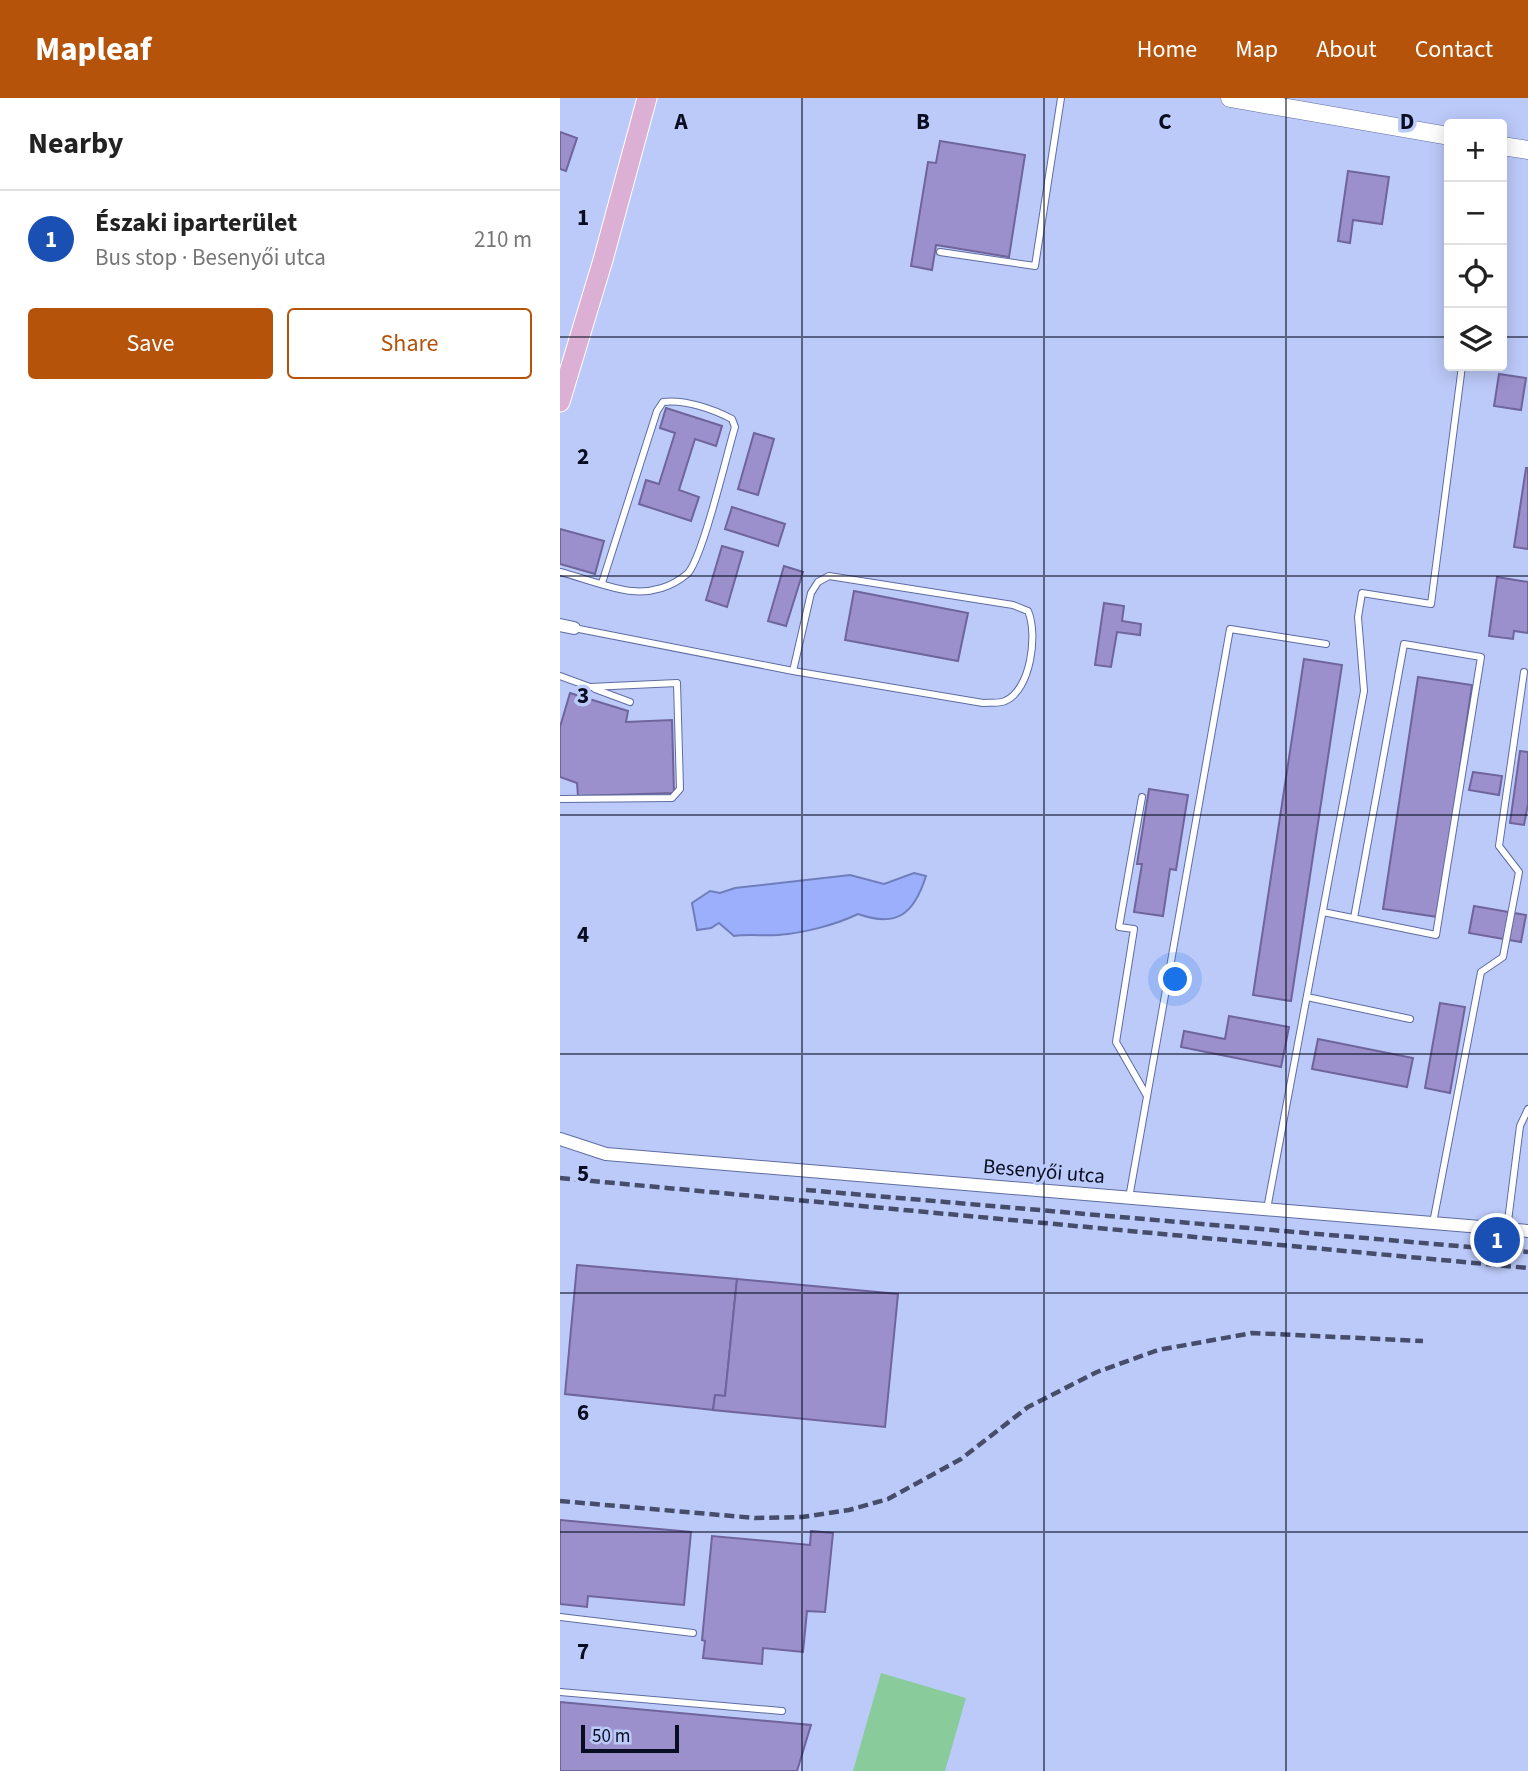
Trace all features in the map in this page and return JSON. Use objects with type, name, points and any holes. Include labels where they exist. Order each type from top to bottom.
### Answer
[{"type":"main road","points":[[560,402],[603,260],[647,98]]},
{"type":"main road","points":[[1230,98],[1444,135]]},
{"type":"main road","points":[[1507,147],[1528,150]]},
{"type":"street","points":[[560,625],[574,628]]},
{"type":"street","name":"Besenyői utca","points":[[560,1139],[606,1154],[1528,1231]]},
{"type":"lane","points":[[940,252],[1035,266],[1061,98]]},
{"type":"lane","points":[[1267,1209],[1364,691],[1358,617],[1362,593],[1431,604],[1461,371]]},
{"type":"lane","points":[[560,572],[632,592],[661,589],[689,573],[699,553],[735,427],[732,419],[675,400],[663,402],[657,411],[602,583]]},
{"type":"lane","points":[[574,628],[793,671],[983,703],[1004,702],[1021,690],[1029,663],[1034,624],[1028,611],[1013,605],[829,576],[818,582],[811,593],[793,671]]},
{"type":"lane","points":[[1129,1198],[1230,629],[1326,644]]},
{"type":"lane","points":[[1323,912],[1436,935],[1481,657],[1404,644],[1354,918]]},
{"type":"lane","points":[[1433,1223],[1481,972],[1503,957],[1519,872],[1499,846],[1524,672]]},
{"type":"lane","points":[[560,676],[630,702]]},
{"type":"lane","points":[[560,799],[671,798],[680,789],[677,683],[590,687]]},
{"type":"lane","points":[[1142,797],[1119,927],[1134,929],[1115,1042],[1147,1096]]},
{"type":"lane","points":[[1307,997],[1410,1019]]},
{"type":"lane","points":[[1507,1229],[1520,1126],[1528,1109]]},
{"type":"lane","points":[[560,1617],[693,1633]]},
{"type":"lane","points":[[560,1692],[782,1711]]},
{"type":"green space","points":[[881,1673],[966,1698],[945,1771],[853,1771]]},
{"type":"water","points":[[914,873],[926,876],[916,900],[902,915],[893,918],[872,918],[858,914],[819,928],[778,935],[734,936],[719,923],[711,928],[697,930],[692,903],[710,891],[720,893],[735,888],[850,875],[884,884]]},
{"type":"building","points":[[560,132],[577,138],[566,171],[560,169]]},
{"type":"building","points":[[940,141],[1025,155],[1009,257],[936,245],[932,270],[911,266],[928,162],[936,163]]},
{"type":"building","points":[[1348,171],[1389,177],[1382,224],[1353,220],[1350,243],[1338,241]]},
{"type":"building","points":[[1499,374],[1526,378],[1521,410],[1494,406]]},
{"type":"building","points":[[666,408],[722,426],[716,446],[695,439],[679,490],[699,497],[691,521],[639,504],[646,480],[659,484],[675,433],[660,428]]},
{"type":"building","points":[[754,433],[774,439],[758,495],[738,489]]},
{"type":"building","points":[[1528,468],[1528,549],[1514,547]]},
{"type":"building","points":[[732,507],[785,524],[778,546],[725,529]]},
{"type":"building","points":[[560,529],[604,541],[595,574],[560,564]]},
{"type":"building","points":[[722,546],[743,552],[727,607],[706,600]]},
{"type":"building","points":[[784,566],[803,572],[786,626],[768,621]]},
{"type":"building","points":[[1497,577],[1528,582],[1528,633],[1514,631],[1513,639],[1489,636]]},
{"type":"building","points":[[854,591],[968,613],[958,661],[845,640]]},
{"type":"building","points":[[1104,603],[1124,606],[1122,621],[1141,624],[1140,635],[1117,632],[1111,667],[1095,665]]},
{"type":"building","points":[[1304,659],[1342,665],[1291,1001],[1253,995]]},
{"type":"building","points":[[1418,677],[1472,685],[1438,917],[1383,909]]},
{"type":"building","points":[[570,693],[628,711],[626,722],[672,720],[674,793],[578,796],[577,783],[560,777],[560,727]]},
{"type":"building","points":[[1520,751],[1528,752],[1528,804],[1524,825],[1510,823]]},
{"type":"building","points":[[1473,772],[1502,776],[1499,795],[1469,790]]},
{"type":"building","points":[[1149,789],[1188,795],[1176,870],[1170,869],[1163,916],[1134,912],[1142,864],[1137,864]]},
{"type":"building","points":[[1474,906],[1526,915],[1521,942],[1469,933]]},
{"type":"building","points":[[1440,1003],[1465,1007],[1450,1093],[1425,1088]]},
{"type":"building","points":[[1229,1016],[1289,1027],[1281,1067],[1181,1047],[1184,1031],[1225,1039]]},
{"type":"building","points":[[1318,1039],[1413,1058],[1407,1087],[1312,1069]]},
{"type":"building","points":[[577,1265],[737,1279],[725,1396],[715,1395],[713,1410],[565,1394]]},
{"type":"building","points":[[737,1279],[898,1294],[885,1427],[713,1410],[715,1395],[725,1396]]},
{"type":"building","points":[[560,1520],[691,1532],[684,1605],[588,1596],[587,1607],[560,1604]]},
{"type":"building","points":[[811,1531],[833,1533],[825,1612],[807,1611],[803,1652],[763,1648],[762,1664],[703,1658],[705,1641],[702,1640],[712,1536],[810,1545]]},
{"type":"building","points":[[560,1702],[811,1725],[797,1771],[560,1771]]},
{"type":"railway","points":[[560,1178],[1528,1268]]},
{"type":"railway","points":[[806,1190],[1528,1252]]},
{"type":"railway","points":[[560,1501],[755,1518],[802,1517],[849,1510],[888,1499],[961,1459],[1028,1407],[1097,1372],[1158,1350],[1252,1333],[1423,1341]]},
{"type":"place","name":"Északi iparterület","points":[[1497,1240]]}]
